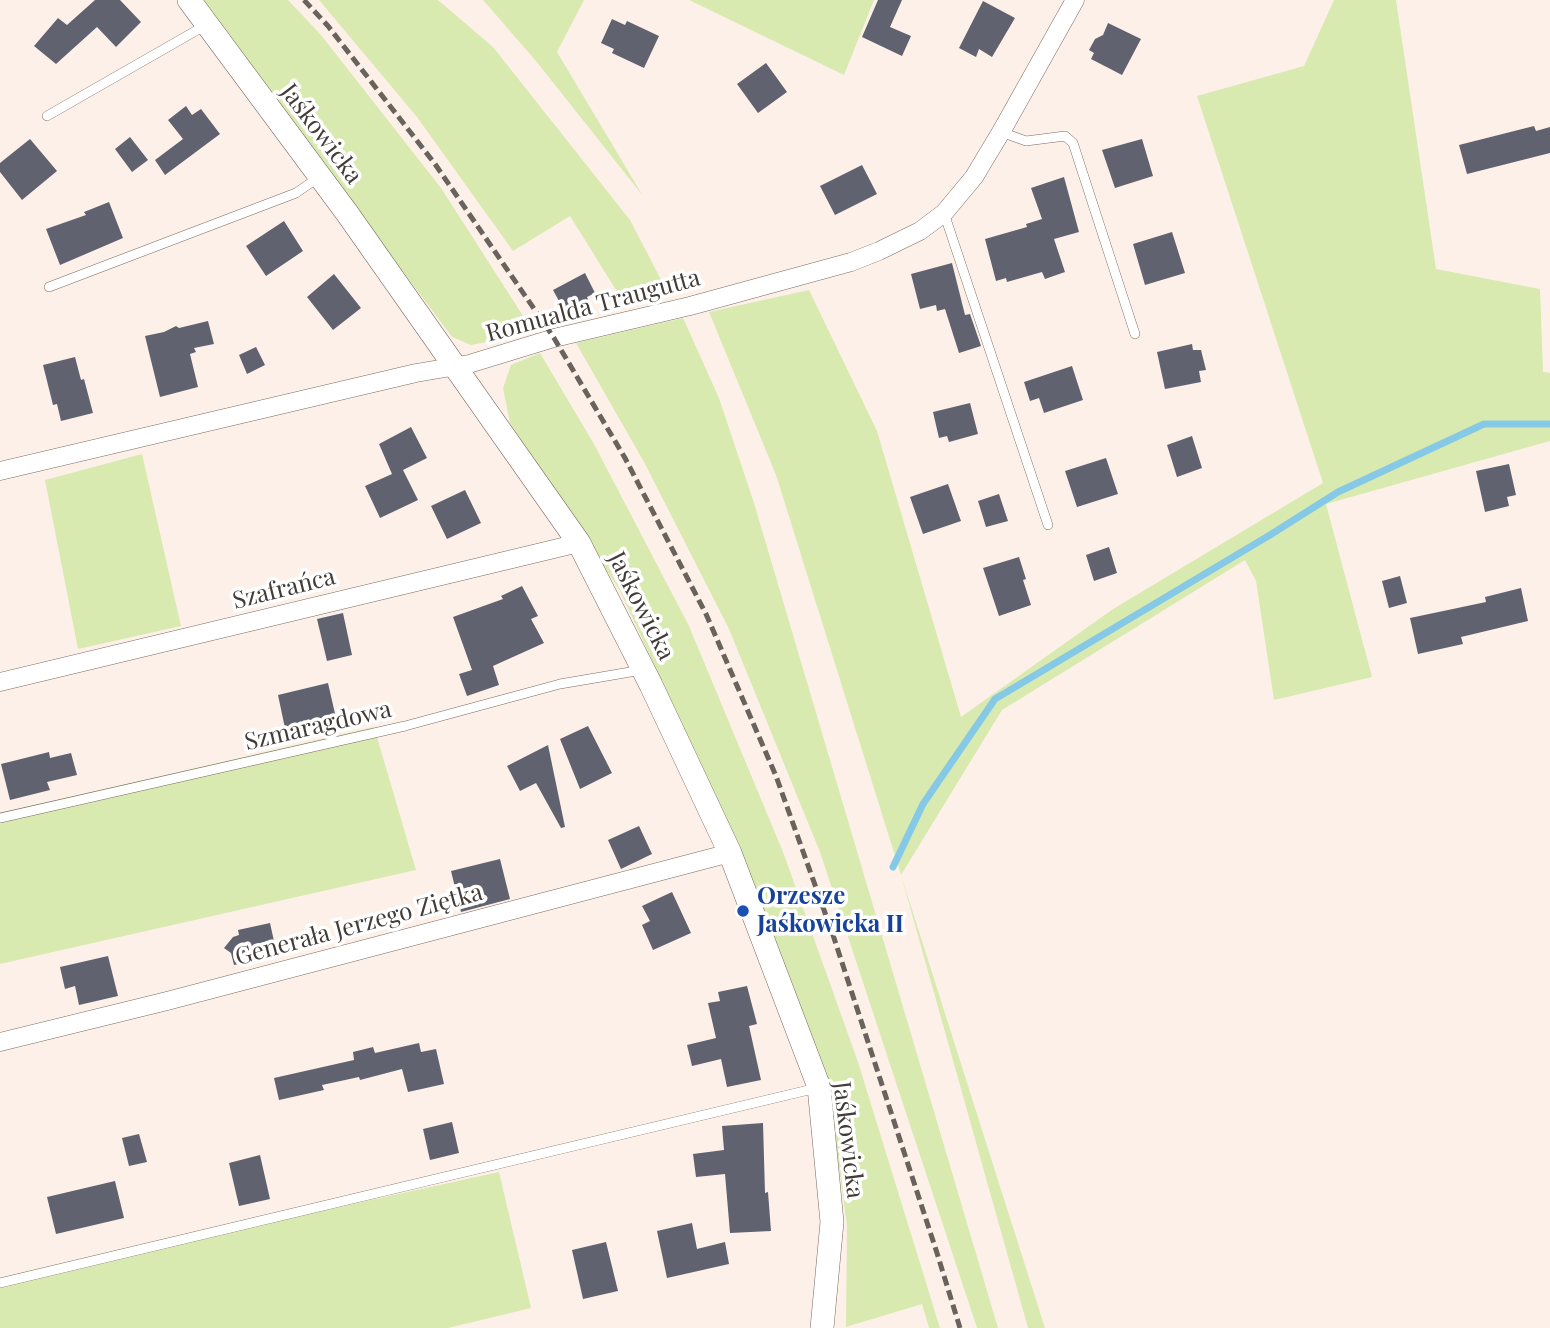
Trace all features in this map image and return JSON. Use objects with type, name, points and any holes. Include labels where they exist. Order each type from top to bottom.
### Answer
[{"type":"street","name":"Jaśkowicka","points":[[189,0],[456,365],[579,543],[644,670],[730,853],[818,1087],[832,1222],[822,1328]]},
{"type":"street","name":"Romualda Traugutta","points":[[0,471],[469,364],[554,338],[690,306],[851,262],[901,241],[944,213],[974,177],[1075,0]]},
{"type":"street","name":"Szafrańca","points":[[0,682],[579,543]]},
{"type":"street","name":"Generała Jerzego Ziętka","points":[[0,1042],[167,1001],[730,853]]},
{"type":"lane","points":[[47,116],[207,24]]},
{"type":"lane","points":[[1001,132],[1026,141],[1065,136],[1073,143],[1135,334]]},
{"type":"lane","points":[[49,287],[296,193],[320,176]]},
{"type":"lane","points":[[944,213],[1048,524]]},
{"type":"lane","name":"Szmaragdowa","points":[[0,818],[405,726],[560,684],[644,670]]},
{"type":"lane","points":[[0,1283],[818,1087]]},
{"type":"green space","points":[[200,0],[288,0],[321,35],[441,188],[534,333],[471,345],[452,337]]},
{"type":"green space","points":[[319,0],[438,0],[493,47],[630,220],[669,295],[626,306],[570,216],[513,251],[417,117]]},
{"type":"green space","points":[[483,0],[584,0],[557,52],[643,196],[536,61]]},
{"type":"green space","points":[[689,0],[874,0],[844,75]]},
{"type":"green space","points":[[1334,0],[1396,0],[1436,269],[1540,289],[1543,372],[1550,373],[1550,441],[1326,504],[1372,677],[1274,700],[1256,581],[1245,560],[1002,710],[901,875],[776,475],[709,312],[809,290],[877,431],[961,717],[1113,609],[1323,483],[1197,96],[1304,66]]},
{"type":"green space","points":[[683,318],[719,398],[754,503],[998,1328],[977,1328],[820,852],[729,629],[644,462],[576,343]]},
{"type":"green space","points":[[540,353],[594,444],[689,626],[783,852],[858,1062],[940,1328],[929,1328],[922,1304],[846,1327],[847,1226],[828,1086],[742,854],[620,591],[510,423],[503,388],[511,365]]},
{"type":"green space","points":[[142,454],[181,626],[78,649],[45,480]]},
{"type":"green space","points":[[374,727],[416,870],[0,964],[0,813]]},
{"type":"green space","points":[[901,875],[1045,1328],[1028,1328]]},
{"type":"green space","points":[[499,1172],[531,1308],[448,1328],[0,1328],[0,1281]]},
{"type":"building","points":[[95,0],[120,0],[141,22],[116,47],[97,27],[56,64],[34,46],[58,18],[67,25]]},
{"type":"building","points":[[878,0],[902,0],[890,27],[911,36],[902,56],[862,37]]},
{"type":"building","points":[[983,1],[1015,18],[992,57],[979,49],[976,57],[959,48]]},
{"type":"building","points":[[612,19],[625,25],[627,21],[659,36],[644,68],[612,53],[614,49],[601,43]]},
{"type":"building","points":[[1108,23],[1141,39],[1122,75],[1091,59],[1094,53],[1089,50],[1095,39],[1103,35]]},
{"type":"building","points":[[766,63],[787,92],[758,113],[737,84]]},
{"type":"building","points":[[186,106],[192,115],[201,109],[220,134],[165,175],[155,160],[183,139],[168,120]]},
{"type":"building","points":[[1534,126],[1536,131],[1550,127],[1550,153],[1467,174],[1459,145]]},
{"type":"building","points":[[130,137],[148,160],[132,172],[115,149]]},
{"type":"building","points":[[30,139],[57,171],[22,200],[0,172],[0,163]]},
{"type":"building","points":[[1142,139],[1153,176],[1115,188],[1102,150]]},
{"type":"building","points":[[862,165],[877,194],[835,215],[820,186]]},
{"type":"building","points":[[1064,177],[1079,232],[1054,239],[1065,272],[1045,279],[1042,272],[1007,282],[1006,278],[996,281],[985,239],[1027,227],[1026,224],[1042,219],[1031,188]]},
{"type":"building","points":[[109,202],[123,238],[60,265],[46,229],[86,215],[84,212]]},
{"type":"building","points":[[284,221],[303,251],[266,276],[246,246]]},
{"type":"building","points":[[1172,232],[1185,273],[1145,285],[1133,244]]},
{"type":"building","points":[[952,263],[965,315],[970,314],[981,346],[959,353],[945,309],[937,311],[936,305],[920,309],[911,274]]},
{"type":"building","points":[[585,273],[595,293],[587,297],[589,302],[566,314],[553,290]]},
{"type":"building","points":[[334,274],[361,308],[333,330],[307,297]]},
{"type":"building","points":[[208,321],[214,344],[194,348],[196,352],[190,354],[198,387],[160,397],[145,336],[176,326],[179,328]]},
{"type":"building","points":[[1192,344],[1193,350],[1201,350],[1206,370],[1199,371],[1201,382],[1165,389],[1157,352]]},
{"type":"building","points":[[256,347],[265,365],[247,374],[239,355]]},
{"type":"building","points":[[75,357],[93,413],[61,421],[57,404],[53,405],[43,365]]},
{"type":"building","points":[[1072,366],[1083,400],[1044,413],[1039,398],[1030,401],[1024,382]]},
{"type":"building","points":[[970,403],[978,434],[949,442],[947,436],[939,438],[933,412]]},
{"type":"building","points":[[411,427],[427,458],[403,470],[418,500],[380,518],[365,486],[392,474],[379,444]]},
{"type":"building","points":[[1192,436],[1202,468],[1177,477],[1167,445]]},
{"type":"building","points":[[1106,458],[1118,494],[1077,507],[1065,471]]},
{"type":"building","points":[[1509,464],[1516,495],[1507,497],[1509,506],[1485,512],[1476,471]]},
{"type":"building","points":[[948,484],[961,521],[923,534],[910,497]]},
{"type":"building","points":[[465,490],[481,523],[447,539],[431,506]]},
{"type":"building","points":[[999,494],[1008,521],[986,527],[978,501]]},
{"type":"building","points":[[1109,547],[1117,573],[1094,581],[1086,555]]},
{"type":"building","points":[[1019,557],[1031,605],[999,616],[983,568]]},
{"type":"building","points":[[1400,576],[1407,603],[1389,608],[1382,581]]},
{"type":"building","points":[[522,586],[538,616],[531,619],[544,643],[493,666],[499,685],[467,696],[459,674],[472,670],[453,617],[503,599],[501,596]]},
{"type":"building","points":[[1521,588],[1528,621],[1461,637],[1463,644],[1418,654],[1410,618],[1486,602],[1485,597]]},
{"type":"building","points":[[343,613],[352,655],[327,661],[317,619]]},
{"type":"building","points":[[328,683],[336,718],[317,722],[318,726],[286,733],[278,695]]},
{"type":"building","points":[[588,726],[612,773],[580,789],[560,739]]},
{"type":"building","points":[[548,745],[565,827],[561,828],[536,783],[520,791],[507,766]]},
{"type":"building","points":[[49,752],[50,758],[71,753],[77,775],[47,782],[50,790],[10,800],[1,764]]},
{"type":"building","points":[[639,826],[652,854],[621,869],[608,840]]},
{"type":"building","points":[[500,859],[510,899],[461,912],[451,871]]},
{"type":"building","points":[[672,892],[691,933],[653,950],[642,925],[650,921],[642,906]]},
{"type":"building","points":[[270,923],[277,955],[234,965],[231,953],[224,948],[233,937],[239,935],[238,930]]},
{"type":"building","points":[[108,956],[118,996],[79,1005],[75,986],[65,989],[60,967]]},
{"type":"building","points":[[747,986],[757,1024],[749,1026],[761,1080],[727,1087],[721,1059],[692,1066],[687,1045],[716,1038],[708,1003],[720,1001],[718,992]]},
{"type":"building","points":[[419,1043],[421,1052],[436,1049],[444,1084],[408,1092],[402,1069],[360,1080],[359,1077],[322,1085],[324,1090],[279,1100],[274,1078],[354,1060],[353,1052],[373,1047],[375,1053]]},
{"type":"building","points":[[452,1122],[459,1153],[430,1160],[423,1129]]},
{"type":"building","points":[[763,1123],[765,1193],[768,1192],[771,1231],[730,1233],[725,1174],[696,1177],[693,1154],[724,1150],[722,1126]]},
{"type":"building","points":[[139,1134],[147,1162],[129,1166],[122,1138]]},
{"type":"building","points":[[260,1155],[270,1199],[239,1206],[229,1163]]},
{"type":"building","points":[[115,1181],[124,1218],[56,1234],[47,1197]]},
{"type":"building","points":[[692,1223],[697,1249],[725,1242],[729,1264],[667,1278],[657,1231]]},
{"type":"building","points":[[606,1242],[618,1291],[583,1299],[572,1250]]},
{"type":"waterway","points":[[893,867],[923,804],[995,699],[1338,492],[1484,424],[1550,424]]},
{"type":"railway","points":[[304,0],[328,26],[435,164],[554,338],[625,458],[706,614],[776,776],[834,938],[960,1328]]},
{"type":"place","name":"Orzesze Jaśkowicka II","points":[[743,911]]}]
